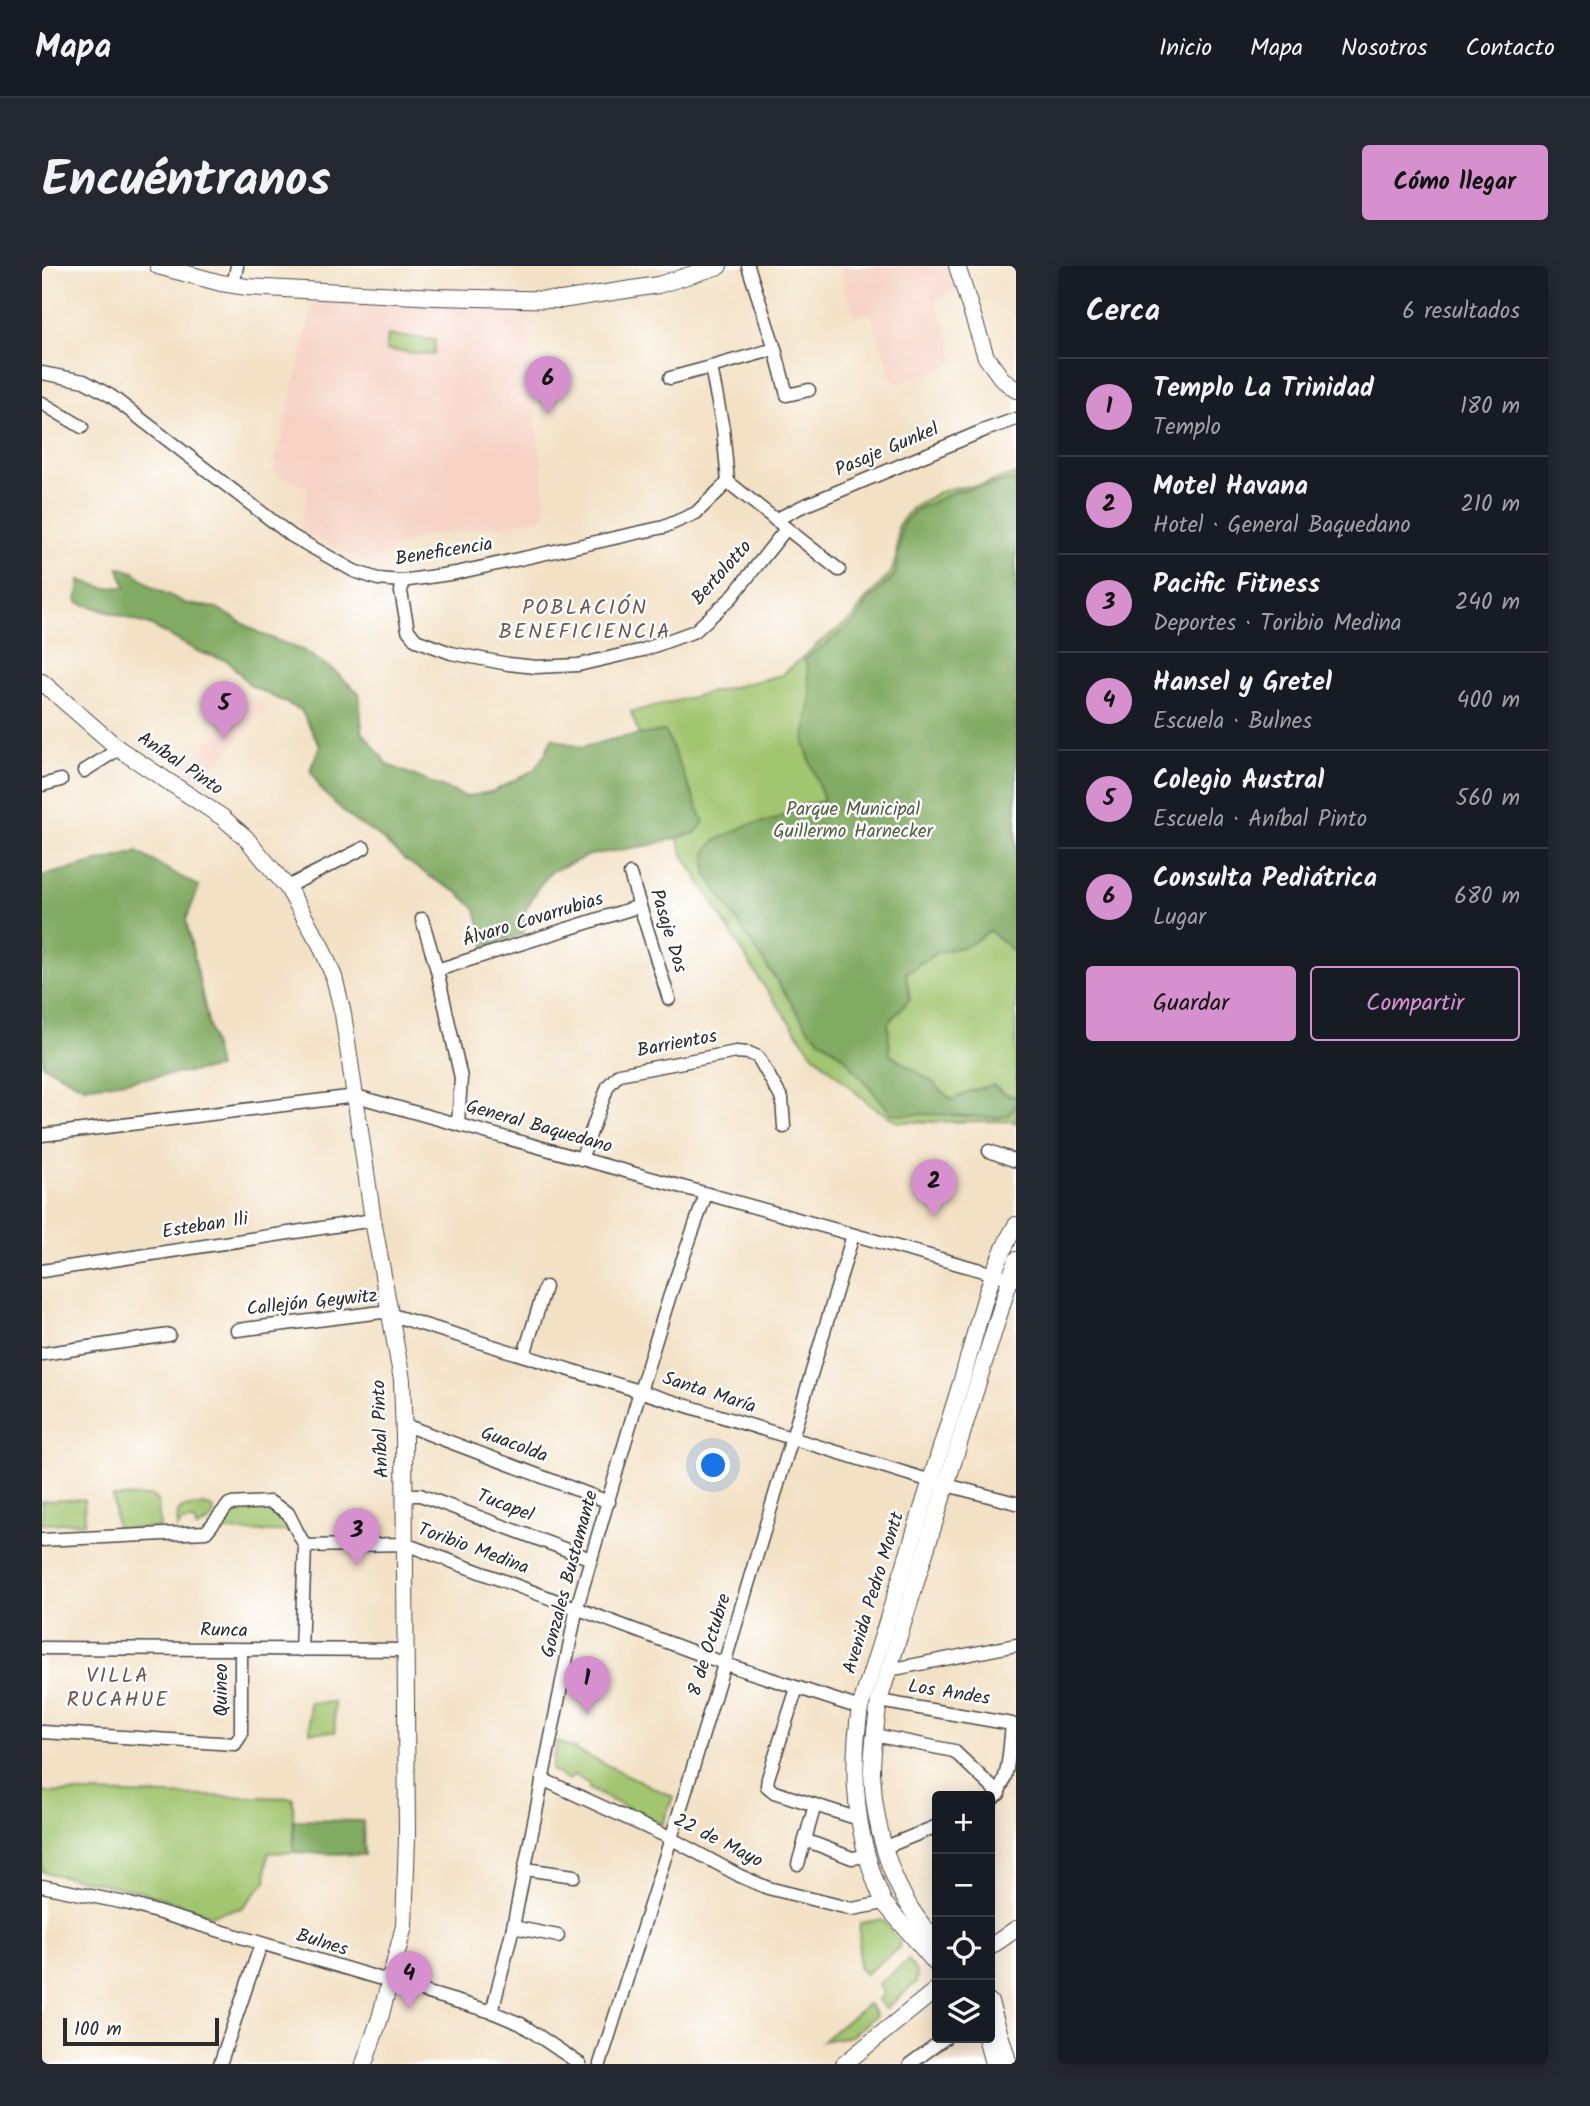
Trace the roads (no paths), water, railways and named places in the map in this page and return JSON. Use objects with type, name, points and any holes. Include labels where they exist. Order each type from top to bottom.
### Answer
[{"type":"main road","points":[[158,266],[233,285],[424,296],[561,300],[658,285],[693,271],[719,266]]},
{"type":"main road","points":[[957,266],[986,357],[1003,379],[1016,390]]},
{"type":"main road","name":"Aníbal Pinto","points":[[42,682],[120,749],[222,817],[260,852],[287,887],[320,944],[334,977],[343,1014],[373,1220],[402,1380],[404,1428],[407,1837],[404,1926],[364,2064]]},
{"type":"main road","name":"Avenida Pedro Montt","points":[[932,1952],[884,1903],[868,1856],[859,1818],[854,1768],[860,1708],[881,1668],[1006,1278],[1016,1225]]},
{"type":"main road","name":"Avenida Pedro Montt","points":[[1006,1278],[1016,1260]]},
{"type":"main road","name":"Avenida Pedro Montt","points":[[881,1668],[874,1735],[874,1791],[893,1876],[932,1950]]},
{"type":"main road","points":[[995,1944],[1012,1932]]},
{"type":"main road","points":[[995,1951],[1012,1932]]},
{"type":"main road","points":[[844,2064],[932,1996]]},
{"type":"main road","points":[[857,2064],[932,1997]]},
{"type":"main road","points":[[995,2018],[1009,2064]]},
{"type":"main road","points":[[987,2043],[993,2064]]},
{"type":"street","points":[[233,285],[237,266]]},
{"type":"street","points":[[748,266],[787,395],[809,390]]},
{"type":"street","points":[[670,378],[775,349]]},
{"type":"street","points":[[711,368],[723,429],[728,482],[839,570]]},
{"type":"street","name":"Beneficencia","points":[[42,373],[84,381],[111,396],[292,536],[354,571],[378,579],[402,581],[456,573],[664,527],[696,513],[728,482]]},
{"type":"street","points":[[42,403],[82,427]]},
{"type":"street","name":"Pasaje Gunkel","points":[[780,525],[801,507],[1016,419]]},
{"type":"street","name":"Bertolotto","points":[[402,581],[401,592],[408,630],[416,640],[451,653],[508,664],[536,667],[578,665],[643,650],[695,631],[732,597],[780,525]]},
{"type":"street","points":[[84,771],[120,749]]},
{"type":"street","points":[[42,785],[61,780]]},
{"type":"street","points":[[287,887],[364,848]]},
{"type":"street","name":"Pasaje Dos","points":[[630,874],[669,999]]},
{"type":"street","name":"Álvaro Covarrubias","points":[[437,970],[640,906]]},
{"type":"street","points":[[422,919],[437,970],[461,1078],[458,1125]]},
{"type":"street","name":"Barrientos","points":[[581,1159],[608,1086],[619,1074],[736,1052],[758,1057],[782,1099],[784,1127]]},
{"type":"street","name":"General Baquedano","points":[[42,1135],[356,1096],[1006,1278]]},
{"type":"street","points":[[989,1151],[1016,1161]]},
{"type":"street","name":"Gonzales Bustamante","points":[[492,2012],[513,1927],[590,1559],[670,1295],[706,1194]]},
{"type":"street","name":"Esteban Ili","points":[[42,1271],[373,1220]]},
{"type":"street","name":"8 de Octubre","points":[[600,2064],[672,1839],[853,1235]]},
{"type":"street","points":[[524,1355],[545,1287]]},
{"type":"street","name":"Callejón Geywitz","points":[[237,1330],[373,1312],[391,1316]]},
{"type":"street","name":"Santa María","points":[[391,1316],[939,1484],[1016,1503]]},
{"type":"street","points":[[42,1354],[169,1335]]},
{"type":"street","name":"Guacolda","points":[[404,1428],[413,1428],[609,1502]]},
{"type":"street","name":"Tucapel","points":[[405,1495],[420,1495],[590,1559]]},
{"type":"street","points":[[42,1540],[206,1532],[229,1504],[270,1502],[288,1513],[305,1546],[301,1650]]},
{"type":"street","name":"Toribio Medina","points":[[305,1546],[405,1544],[724,1663],[860,1708]]},
{"type":"street","points":[[881,1668],[1016,1645]]},
{"type":"street","name":"Runca","points":[[42,1648],[406,1650]]},
{"type":"street","name":"Quineo","points":[[42,1732],[235,1744],[241,1735],[241,1651]]},
{"type":"street","points":[[797,1688],[767,1786],[774,1792],[859,1818]]},
{"type":"street","name":"Los Andes","points":[[879,1701],[1014,1723],[1007,1768],[995,1798]]},
{"type":"street","points":[[874,1735],[954,1751],[989,1791]]},
{"type":"street","name":"22 de Mayo","points":[[542,1779],[672,1839],[768,1888],[852,1909],[884,1903]]},
{"type":"street","points":[[798,1864],[815,1805]]},
{"type":"street","points":[[886,1847],[932,1828]]},
{"type":"street","points":[[805,1840],[852,1858],[868,1856]]},
{"type":"street","points":[[525,1869],[574,1876]]},
{"type":"street","name":"Bulnes","points":[[42,1886],[130,1904],[492,2012],[521,2024],[580,2064]]},
{"type":"street","points":[[513,1927],[558,1936]]},
{"type":"street","points":[[220,2064],[261,1944]]},
{"type":"street","points":[[910,2064],[938,2043]]},
{"type":"place","name":"Consulta Pediátrica","points":[[548,414]]},
{"type":"place","name":"Colegio Austral","points":[[224,739]]},
{"type":"place","name":"Motel Havana","points":[[934,1217]]},
{"type":"place","name":"Pacific Fitness","points":[[357,1566]]},
{"type":"place","name":"Templo La Trinidad","points":[[587,1714]]},
{"type":"place","name":"Hansel y Gretel","points":[[409,2009]]},
{"type":"district","name":"POBLACIÓN BENEFICIENCIA","points":[[585,620]]},
{"type":"district","name":"VILLA RUCAHUE","points":[[118,1688]]},
{"type":"park label","name":"Parque Municipal Guillermo Harnecker","points":[[853,821]]}]
